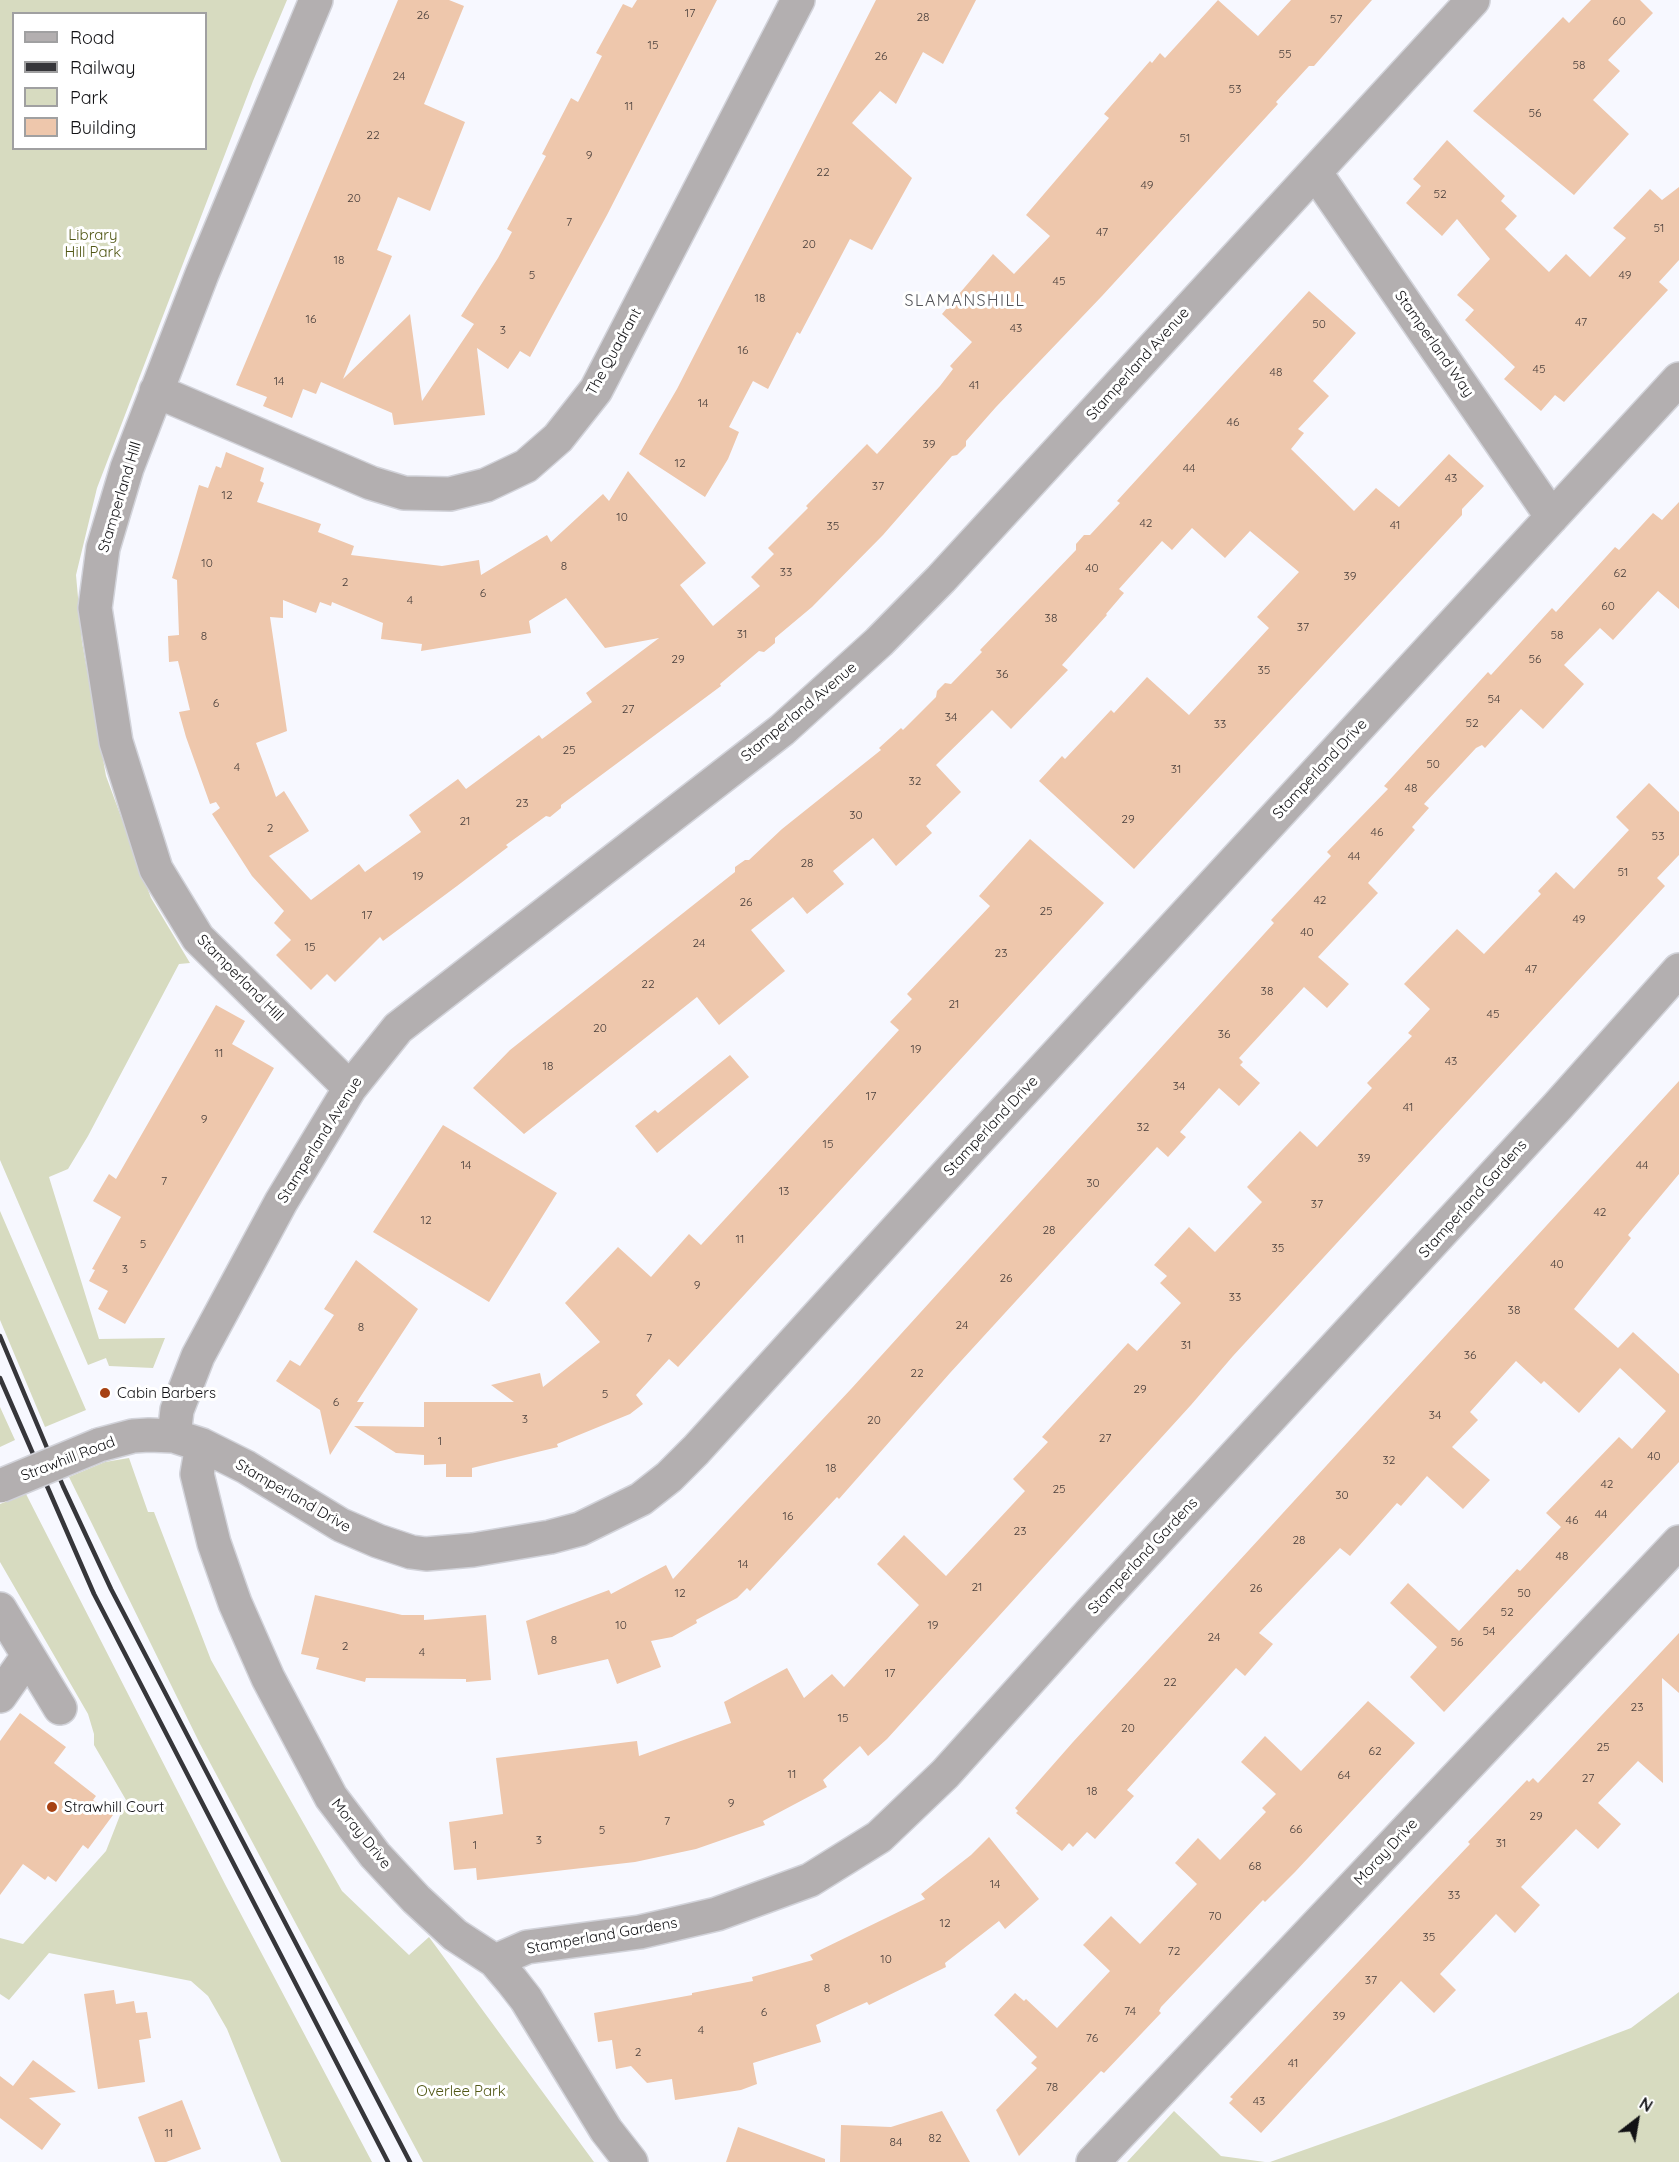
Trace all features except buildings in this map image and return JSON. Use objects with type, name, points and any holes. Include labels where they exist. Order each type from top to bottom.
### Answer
[{"type":"street","name":"Stamperland Hill","points":[[316,0],[156,391],[127,468],[103,548],[95,608],[116,742],[156,869],[198,938],[350,1088]]},
{"type":"street","name":"The Quadrant","points":[[156,391],[371,483],[404,493],[450,495],[495,481],[526,466],[558,438],[596,390],[798,0]]},
{"type":"street","name":"Stamperland Avenue","points":[[188,1441],[177,1410],[198,1356],[281,1203],[350,1088],[399,1028],[782,730],[873,648],[941,579],[1473,0]]},
{"type":"street","name":"Stamperland Way","points":[[1315,172],[1552,517]]},
{"type":"street","name":"Stamperland Drive","points":[[188,1441],[246,1467],[341,1525],[411,1552],[473,1550],[550,1537],[580,1529],[641,1499],[669,1477],[696,1450],[967,1152],[1679,379]]},
{"type":"street","name":"Stamperland Gardens","points":[[495,1961],[526,1947],[640,1932],[717,1914],[810,1880],[879,1837],[945,1774],[1098,1604],[1557,1107],[1679,970]]},
{"type":"street","name":"Strawhill Road","points":[[0,1486],[99,1445],[133,1436],[188,1441]]},
{"type":"street","name":"Moray Drive","points":[[188,1441],[214,1544],[235,1604],[268,1678],[331,1797],[375,1855],[416,1899],[455,1935],[495,1961],[526,1999],[606,2130],[631,2162]]},
{"type":"street","name":"Moray Drive","points":[[1094,2162],[1674,1556]]},
{"type":"street","points":[[0,1609],[60,1708]]},
{"type":"street","points":[[0,1696],[28,1656]]},
{"type":"green space","name":"Library Hill Park","points":[[0,0],[287,0],[253,81],[97,488],[76,575],[82,642],[106,776],[151,898],[190,963],[179,964],[88,1136],[68,1169],[49,1177],[99,1339],[165,1338],[153,1368],[109,1366],[106,1358],[88,1365],[0,1160]]},
{"type":"green space","points":[[0,1211],[86,1410],[45,1427],[0,1320]]},
{"type":"green space","points":[[0,1407],[15,1440],[0,1447]]},
{"type":"green space","name":"Overlee Park","points":[[129,1458],[148,1512],[154,1512],[211,1660],[342,1891],[409,1955],[429,1937],[594,2162],[423,2162],[200,1744],[69,1477],[105,1462]]},
{"type":"green space","points":[[26,1494],[226,1886],[372,2162],[281,2162],[227,2029],[208,1996],[191,1981],[49,1953],[9,2000],[0,1994],[0,1938],[23,1944],[106,1851],[126,1800],[94,1745],[94,1734],[88,1714],[0,1562],[0,1504]]},
{"type":"green space","points":[[1679,1992],[1679,2162],[1270,2162],[1386,2121],[1631,2028]]},
{"type":"green space","points":[[1174,2111],[1221,2156],[1265,2162],[1127,2162]]},
{"type":"railway","points":[[0,1336],[63,1486],[111,1589],[410,2162]]},
{"type":"railway","points":[[0,1378],[94,1594],[388,2162]]},
{"type":"place","name":"Cabin Barbers","points":[[105,1393]]},
{"type":"place","name":"Strawhill Court","points":[[52,1807]]},
{"type":"district","name":"SLAMANSHILL","points":[[965,301]]}]
